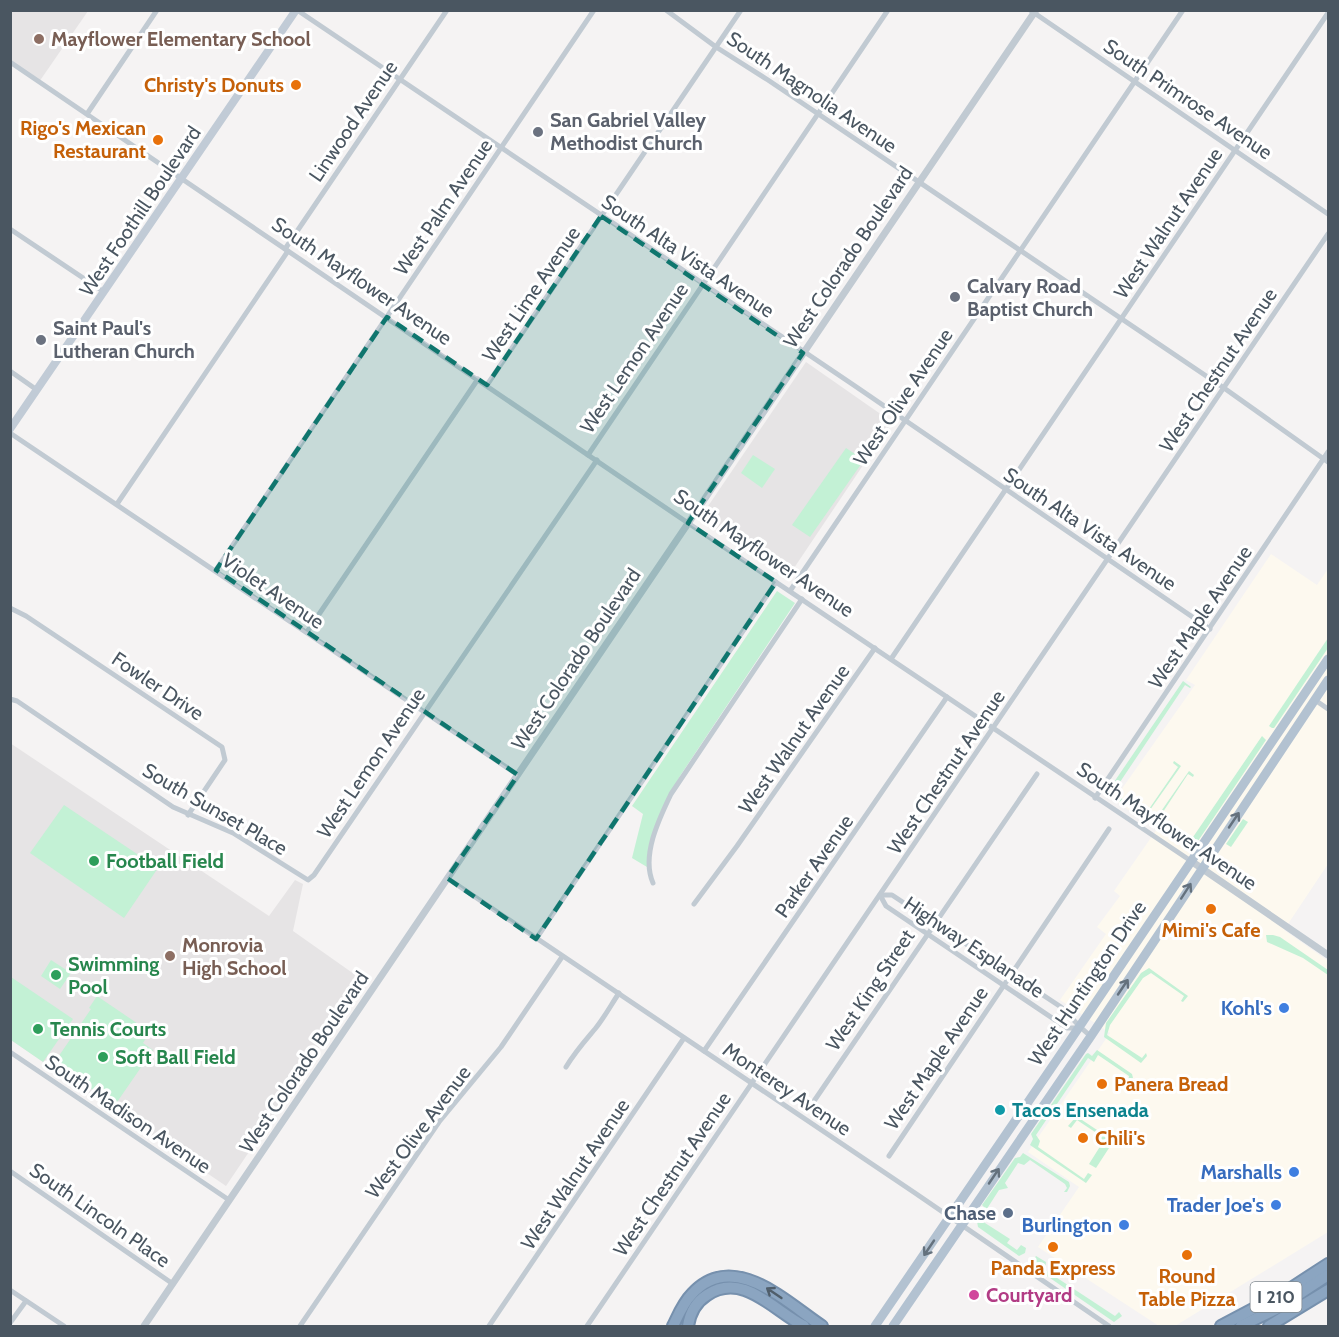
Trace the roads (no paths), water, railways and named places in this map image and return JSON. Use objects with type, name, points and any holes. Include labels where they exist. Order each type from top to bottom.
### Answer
[{"type":"highway","name":"I 210","points":[[1221,1326],[1285,1293],[1329,1264]]},
{"type":"highway","points":[[1241,1326],[1278,1308],[1329,1275]]},
{"type":"highway","points":[[673,1326],[686,1301],[697,1289],[718,1278],[735,1276],[755,1281],[822,1326]]},
{"type":"highway","points":[[1254,1326],[1287,1309],[1329,1282]]},
{"type":"highway","points":[[688,1326],[693,1309],[702,1299],[716,1290],[734,1287],[752,1292],[804,1326]]},
{"type":"highway","name":"I 210","points":[[1269,1326],[1329,1290]]},
{"type":"main road","name":"West Foothill Boulevard","points":[[10,431],[296,10]]},
{"type":"main road","name":"West Huntington Drive","points":[[875,1326],[1329,659]]},
{"type":"main road","points":[[1315,700],[1314,690],[1329,664]]},
{"type":"main road","name":"West Huntington Drive","points":[[893,1326],[1329,680]]},
{"type":"main road","points":[[1272,764],[1270,757],[1284,735],[1287,720]]},
{"type":"street","points":[[87,114],[157,10]]},
{"type":"street","name":"South Alta Vista Avenue","points":[[296,10],[855,386],[904,422],[1210,629]]},
{"type":"street","name":"Linwood Avenue","points":[[117,504],[447,10]]},
{"type":"street","name":"West Palm Avenue","points":[[216,570],[594,10]]},
{"type":"street","name":"South Magnolia Avenue","points":[[666,10],[716,47],[818,113],[1224,388],[1326,461]]},
{"type":"street","name":"West Lime Avenue","points":[[487,385],[741,10]]},
{"type":"street","name":"West Lemon Avenue","points":[[588,454],[888,10]]},
{"type":"street","name":"West Olive Avenue","points":[[790,591],[1183,10]]},
{"type":"street","name":"South Primrose Avenue","points":[[1033,11],[1329,214]]},
{"type":"street","name":"West Colorado Boulevard","points":[[144,1326],[1033,11]]},
{"type":"street","name":"West Walnut Avenue","points":[[891,659],[1329,13]]},
{"type":"street","name":"South Mayflower Avenue","points":[[10,62],[1329,955]]},
{"type":"street","points":[[10,229],[104,292]]},
{"type":"street","name":"West Chestnut Avenue","points":[[587,1326],[1329,234]]},
{"type":"street","points":[[10,371],[38,390]]},
{"type":"street","name":"West Lime Avenue","points":[[307,632],[478,379]]},
{"type":"street","name":"Violet Avenue","points":[[10,431],[518,775]]},
{"type":"street","name":"West Maple Avenue","points":[[1095,798],[1326,461],[1329,452]]},
{"type":"street","name":"West Lemon Avenue","points":[[314,875],[597,460]]},
{"type":"street","points":[[536,939],[776,582]]},
{"type":"street","points":[[653,883],[649,873],[652,846],[671,794],[802,599]]},
{"type":"street","name":"Fowler Drive","points":[[10,608],[26,616],[222,747],[225,760],[188,814]]},
{"type":"street","name":"West Walnut Avenue","points":[[694,904],[875,648]]},
{"type":"street","name":"Parker Avenue","points":[[704,1051],[947,697]]},
{"type":"street","name":"South Sunset Place","points":[[10,699],[17,701],[173,807],[233,833],[308,880],[314,875]]},
{"type":"street","points":[[1315,700],[1329,709]]},
{"type":"street","name":"West King Street","points":[[812,1104],[1037,774]]},
{"type":"street","name":"West Maple Avenue","points":[[889,1156],[1109,829]]},
{"type":"street","name":"Monterey Avenue","points":[[447,878],[915,1193],[1108,1326]]},
{"type":"street","name":"Highway Esplanade","points":[[1080,1028],[1067,1028],[1003,986],[886,906],[880,896],[892,895],[934,922],[1061,1007],[1090,1036]]},
{"type":"street","name":"West Olive Avenue","points":[[300,1326],[432,1131],[452,1103],[501,1047],[562,957]]},
{"type":"street","points":[[566,1067],[586,1036],[594,1031],[605,1016],[619,993]]},
{"type":"street","name":"West Walnut Avenue","points":[[489,1326],[684,1038]]},
{"type":"street","name":"South Madison Avenue","points":[[10,1052],[229,1200]]},
{"type":"street","name":"South Lincoln Place","points":[[10,1171],[173,1284]]},
{"type":"street","points":[[10,1290],[64,1326]]},
{"type":"street","points":[[10,1323],[26,1301]]},
{"type":"place","name":"Mayflower Elementary School","points":[[39,39]]},
{"type":"place","name":"Christy's Donuts","points":[[296,85]]},
{"type":"place","name":"San Gabriel Valley Methodist Church","points":[[538,132]]},
{"type":"place","name":"Rigo's Mexican Restaurant","points":[[158,140]]},
{"type":"place","name":"Calvary Road Baptist Church","points":[[955,297]]},
{"type":"place","name":"Saint Paul's Lutheran Church","points":[[41,340]]},
{"type":"place","name":"Football Field","points":[[94,861]]},
{"type":"place","name":"Mimi's Cafe","points":[[1211,909]]},
{"type":"place","name":"Monrovia High School","points":[[170,956]]},
{"type":"place","name":"Swimming Pool","points":[[56,975]]},
{"type":"place","name":"Kohl's","points":[[1284,1008]]},
{"type":"place","name":"Tennis Courts","points":[[38,1029]]},
{"type":"place","name":"Soft Ball Field","points":[[103,1057]]},
{"type":"place","name":"Panera Bread","points":[[1102,1084]]},
{"type":"place","name":"Tacos Ensenada","points":[[1000,1110]]},
{"type":"place","name":"Chili's","points":[[1083,1138]]},
{"type":"place","name":"Marshalls","points":[[1294,1172]]},
{"type":"place","name":"Trader Joe's","points":[[1276,1205]]},
{"type":"place","name":"Chase","points":[[1008,1213]]},
{"type":"place","name":"Burlington","points":[[1124,1225]]},
{"type":"place","name":"Panda Express","points":[[1053,1247]]},
{"type":"place","name":"Round Table Pizza","points":[[1187,1255]]},
{"type":"place","name":"Courtyard","points":[[974,1295]]}]
